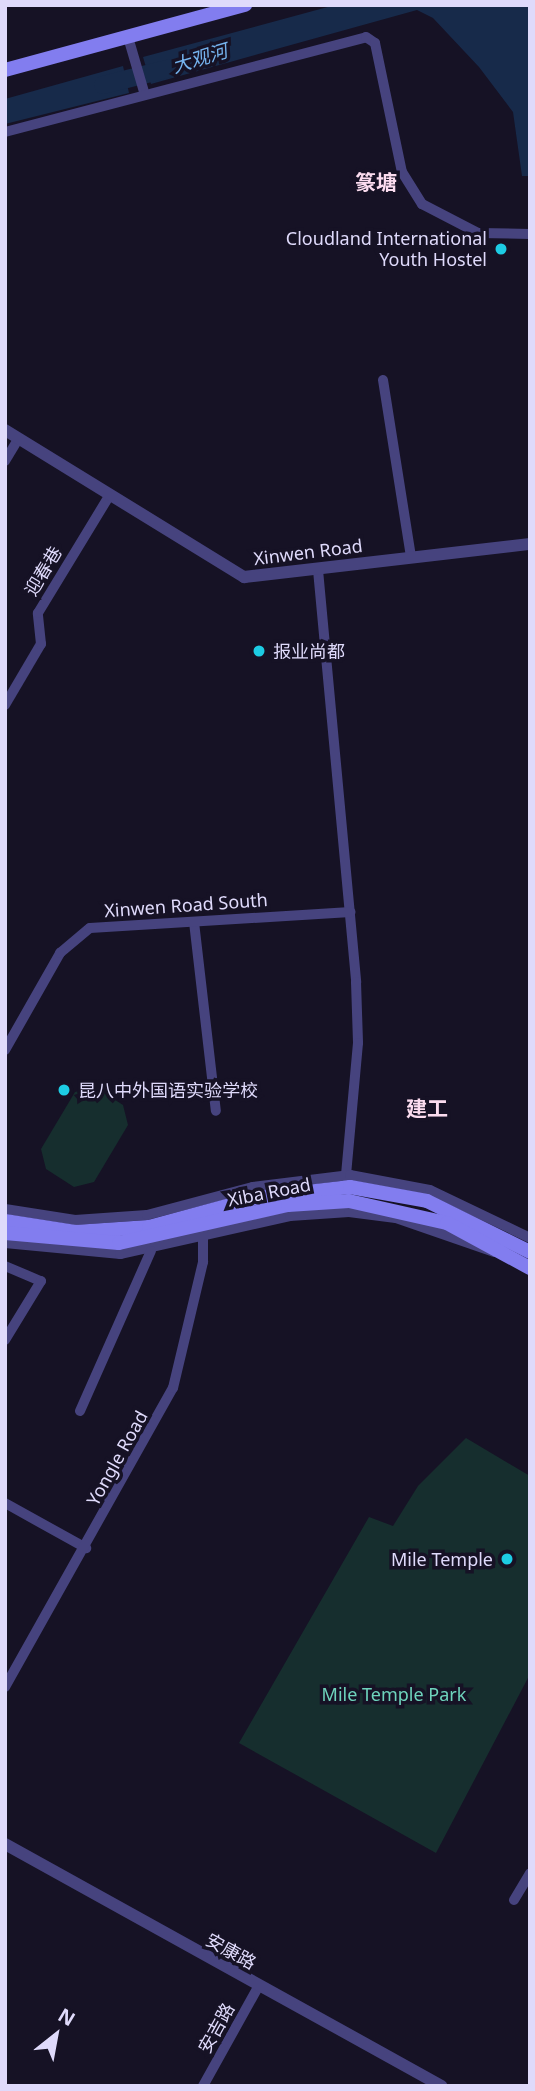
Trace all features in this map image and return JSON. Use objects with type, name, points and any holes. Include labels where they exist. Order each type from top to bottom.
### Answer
[{"type":"main road","points":[[5,70],[245,5]]},
{"type":"main road","name":"Xiba Road","points":[[5,1221],[75,1232],[139,1228],[256,1198],[350,1187],[439,1206],[530,1252]]},
{"type":"main road","name":"Xiba Road","points":[[5,1233],[119,1243],[203,1232],[288,1205],[361,1202],[422,1214],[530,1268]]},
{"type":"street","points":[[128,37],[145,95]]},
{"type":"street","points":[[5,132],[366,37],[375,43],[402,172],[422,204],[439,218],[478,233],[530,234]]},
{"type":"street","points":[[383,380],[411,556]]},
{"type":"street","name":"Xinwen Road","points":[[5,430],[237,574],[270,578],[411,556],[530,544]]},
{"type":"street","points":[[5,461],[18,439]]},
{"type":"street","name":"迎春巷","points":[[5,705],[41,644],[38,613],[109,496]]},
{"type":"street","points":[[318,570],[351,912],[358,1043],[346,1176]]},
{"type":"street","name":"Xinwen Road South","points":[[5,1050],[60,953],[79,933],[194,922],[351,912]]},
{"type":"street","points":[[194,922],[216,1111]]},
{"type":"street","points":[[5,1209],[75,1220],[137,1216],[253,1186],[346,1176],[430,1190],[530,1238]]},
{"type":"street","points":[[5,1243],[78,1255],[151,1251],[203,1232]]},
{"type":"street","name":"Yongle Road","points":[[5,1687],[86,1548],[173,1388],[203,1232]]},
{"type":"street","points":[[80,1411],[151,1251]]},
{"type":"street","points":[[5,1266],[40,1281],[5,1340]]},
{"type":"street","points":[[5,1503],[86,1548]]},
{"type":"street","name":"安康路","points":[[5,1844],[258,1987],[441,2086]]},
{"type":"street","points":[[514,1900],[530,1873]]},
{"type":"street","name":"安吉路","points":[[203,2086],[258,1987]]},
{"type":"green space","points":[[95,1087],[123,1105],[128,1125],[94,1182],[74,1187],[46,1169],[41,1149],[75,1092]]},
{"type":"green space","name":"Mile Temple Park","points":[[466,1438],[530,1476],[530,1674],[436,1853],[239,1743],[369,1517],[393,1526],[418,1486]]},
{"type":"water","name":"大观河","points":[[335,5],[530,5],[530,176],[522,176],[513,112],[479,67],[433,18],[417,10],[151,84],[143,57]]},
{"type":"water","points":[[123,66],[129,93],[5,124],[5,99]]},
{"type":"waterway","name":"大观河","points":[[103,85],[171,68]]},
{"type":"place","name":"Cloudland International Youth Hostel","points":[[501,249]]},
{"type":"place","name":"报业尚都","points":[[259,651]]},
{"type":"place","name":"昆八中外国语实验学校","points":[[64,1090]]},
{"type":"place","name":"Mile Temple","points":[[507,1559]]},
{"type":"district","name":"篆塘","points":[[376,182]]},
{"type":"district","name":"建工","points":[[427,1108]]}]
